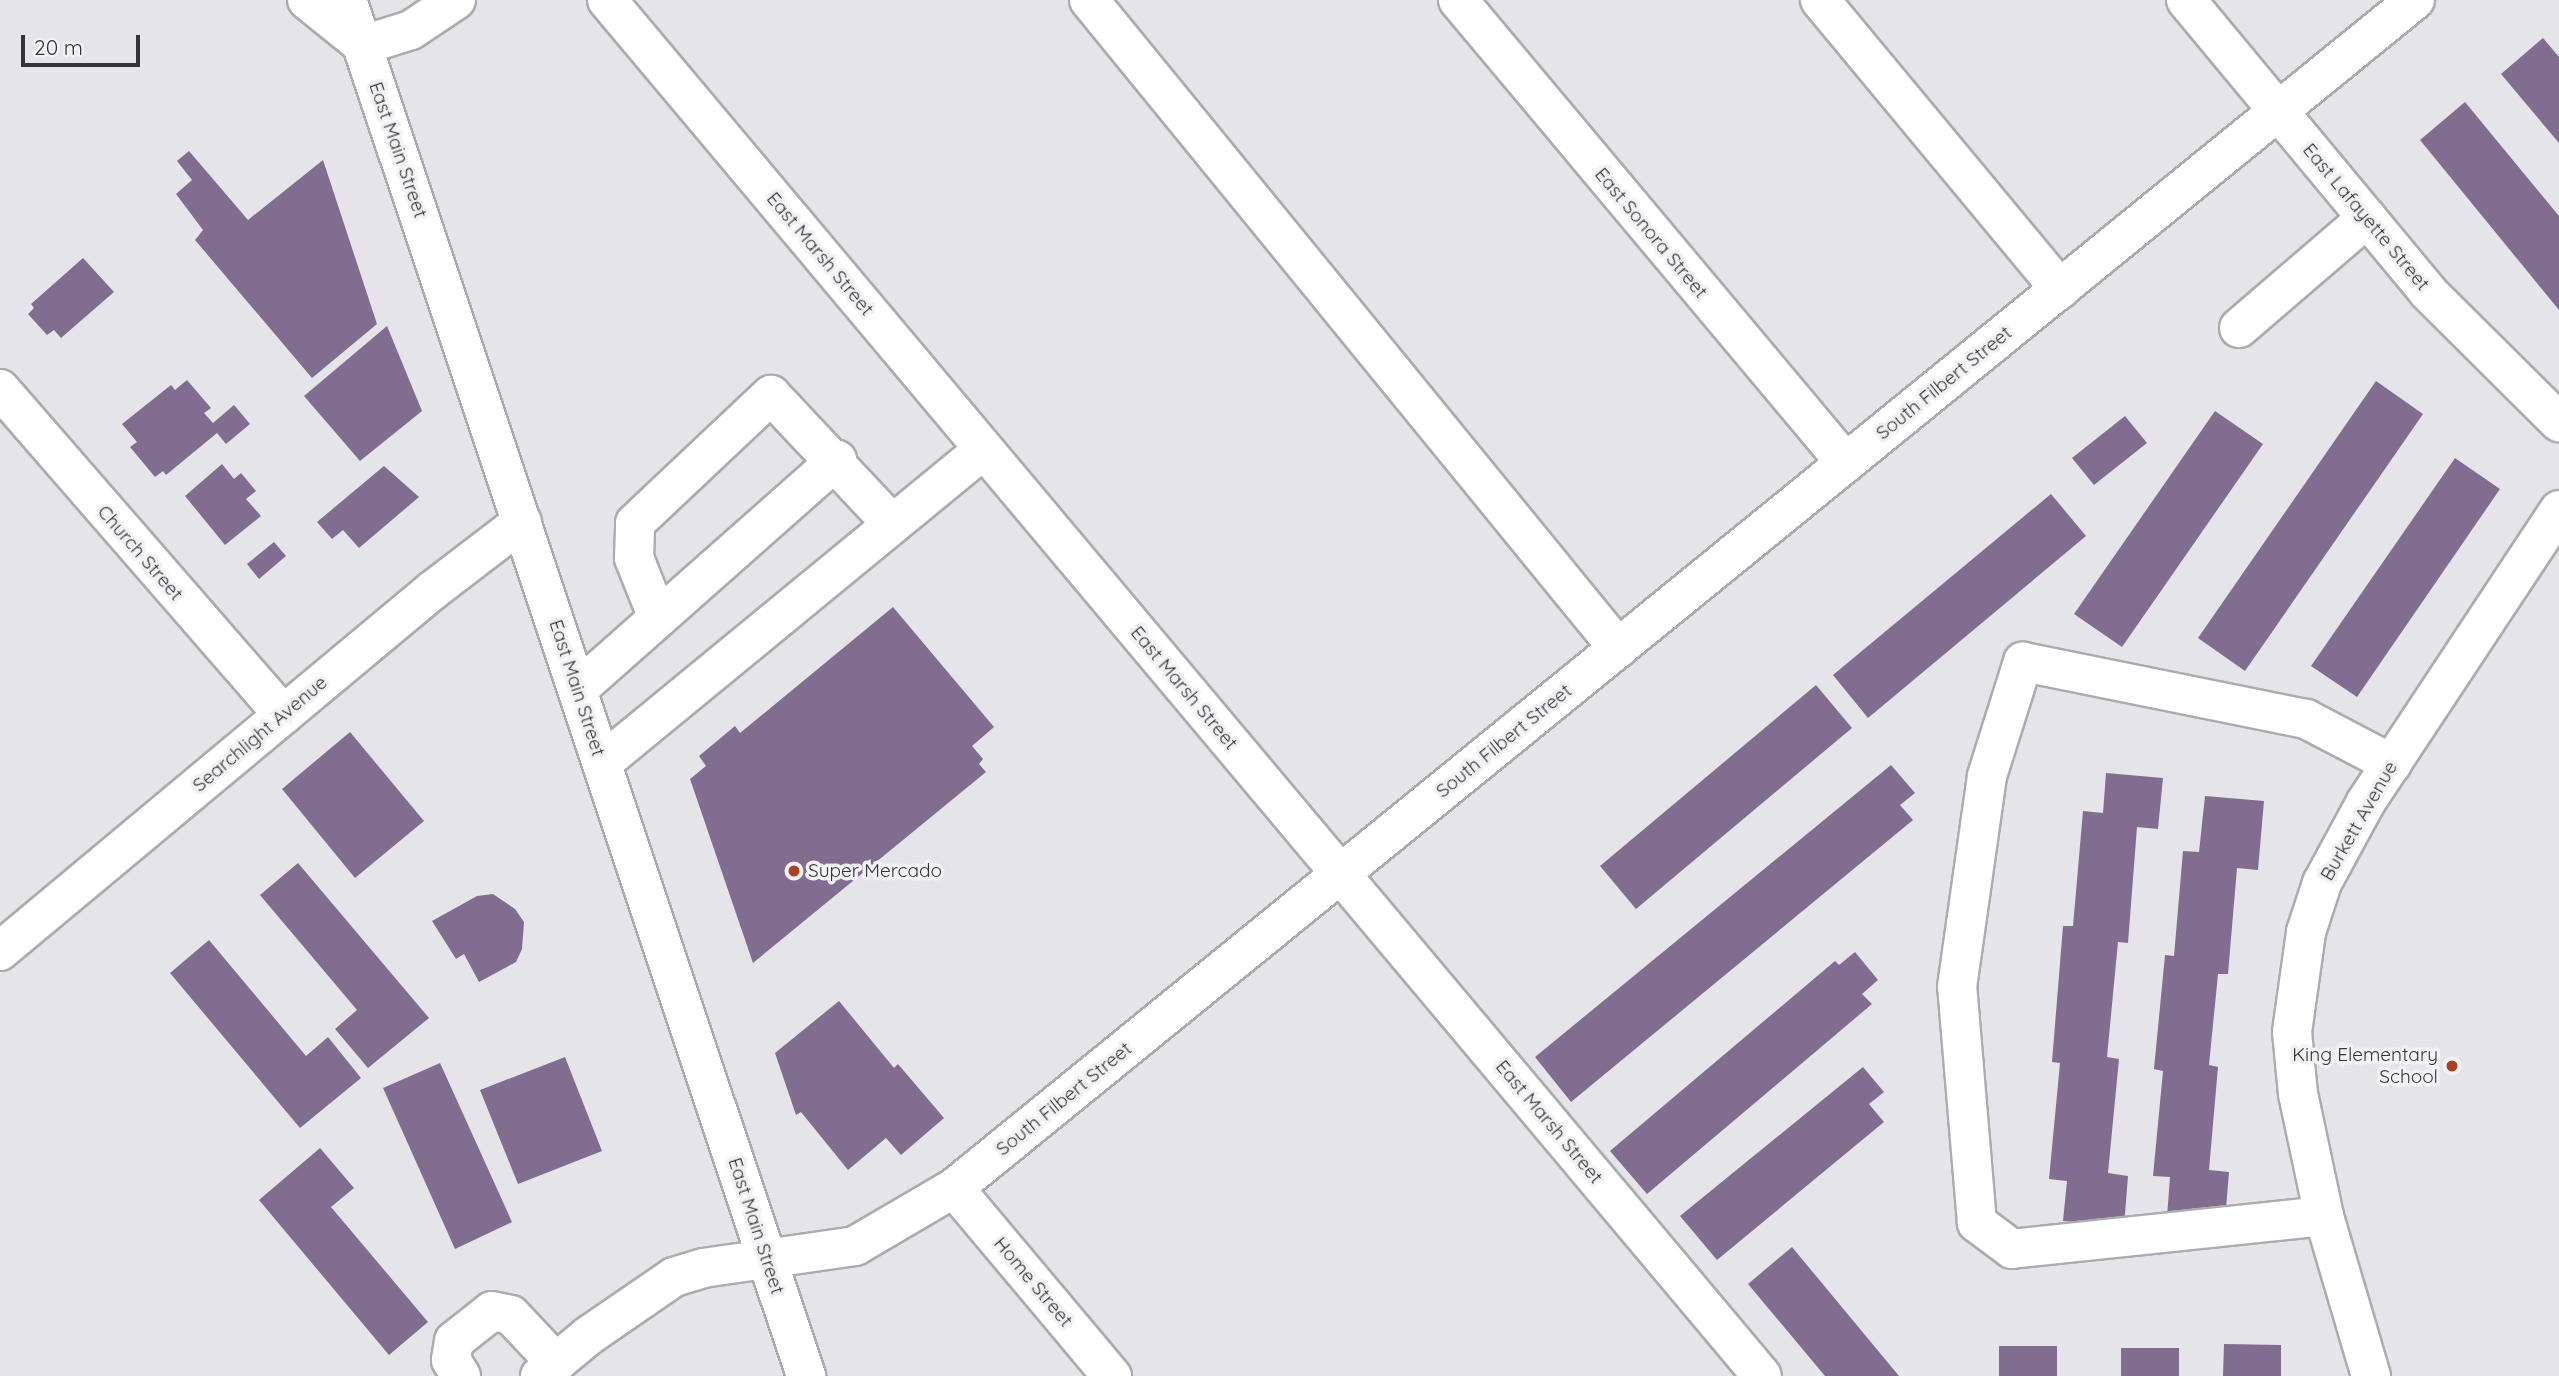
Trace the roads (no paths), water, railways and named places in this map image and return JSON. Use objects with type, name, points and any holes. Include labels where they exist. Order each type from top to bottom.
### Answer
[{"type":"street","points":[[307,0],[363,45],[411,30],[456,0]]},
{"type":"street","name":"East Main Street","points":[[347,0],[806,1376]]},
{"type":"street","name":"East Marsh Street","points":[[607,0],[1762,1376]]},
{"type":"street","points":[[1089,0],[1618,648]]},
{"type":"street","name":"East Sonora Street","points":[[1458,0],[1846,463]]},
{"type":"street","points":[[1820,0],[2060,289]]},
{"type":"street","name":"East Lafayette Street","points":[[2186,0],[2428,292],[2559,422]]},
{"type":"street","name":"South Filbert Street","points":[[544,1373],[674,1277],[855,1246],[954,1188],[2415,0]]},
{"type":"street","points":[[2239,328],[2367,218]]},
{"type":"street","name":"Church Street","points":[[0,389],[282,715]]},
{"type":"street","points":[[658,618],[634,558],[635,523],[771,395],[837,460],[892,524]]},
{"type":"street","points":[[602,764],[984,449]]},
{"type":"street","points":[[578,689],[837,460]]},
{"type":"street","name":"Burkett Avenue","points":[[2371,1376],[2323,1216],[2298,1094],[2292,1032],[2296,982],[2322,883],[2392,764],[2559,510]]},
{"type":"street","name":"Searchlight Avenue","points":[[0,951],[282,715],[522,522]]},
{"type":"street","points":[[2323,1216],[2012,1249],[1977,1223],[1957,987],[1987,776],[2023,662],[2306,719],[2392,764]]},
{"type":"street","name":"Home Street","points":[[954,1188],[1112,1376]]},
{"type":"street","points":[[461,1376],[451,1360],[454,1341],[492,1311],[511,1315],[544,1373]]},
{"type":"place","name":"Super Mercado","points":[[794,871]]},
{"type":"place","name":"King Elementary School","points":[[2452,1066]]}]
